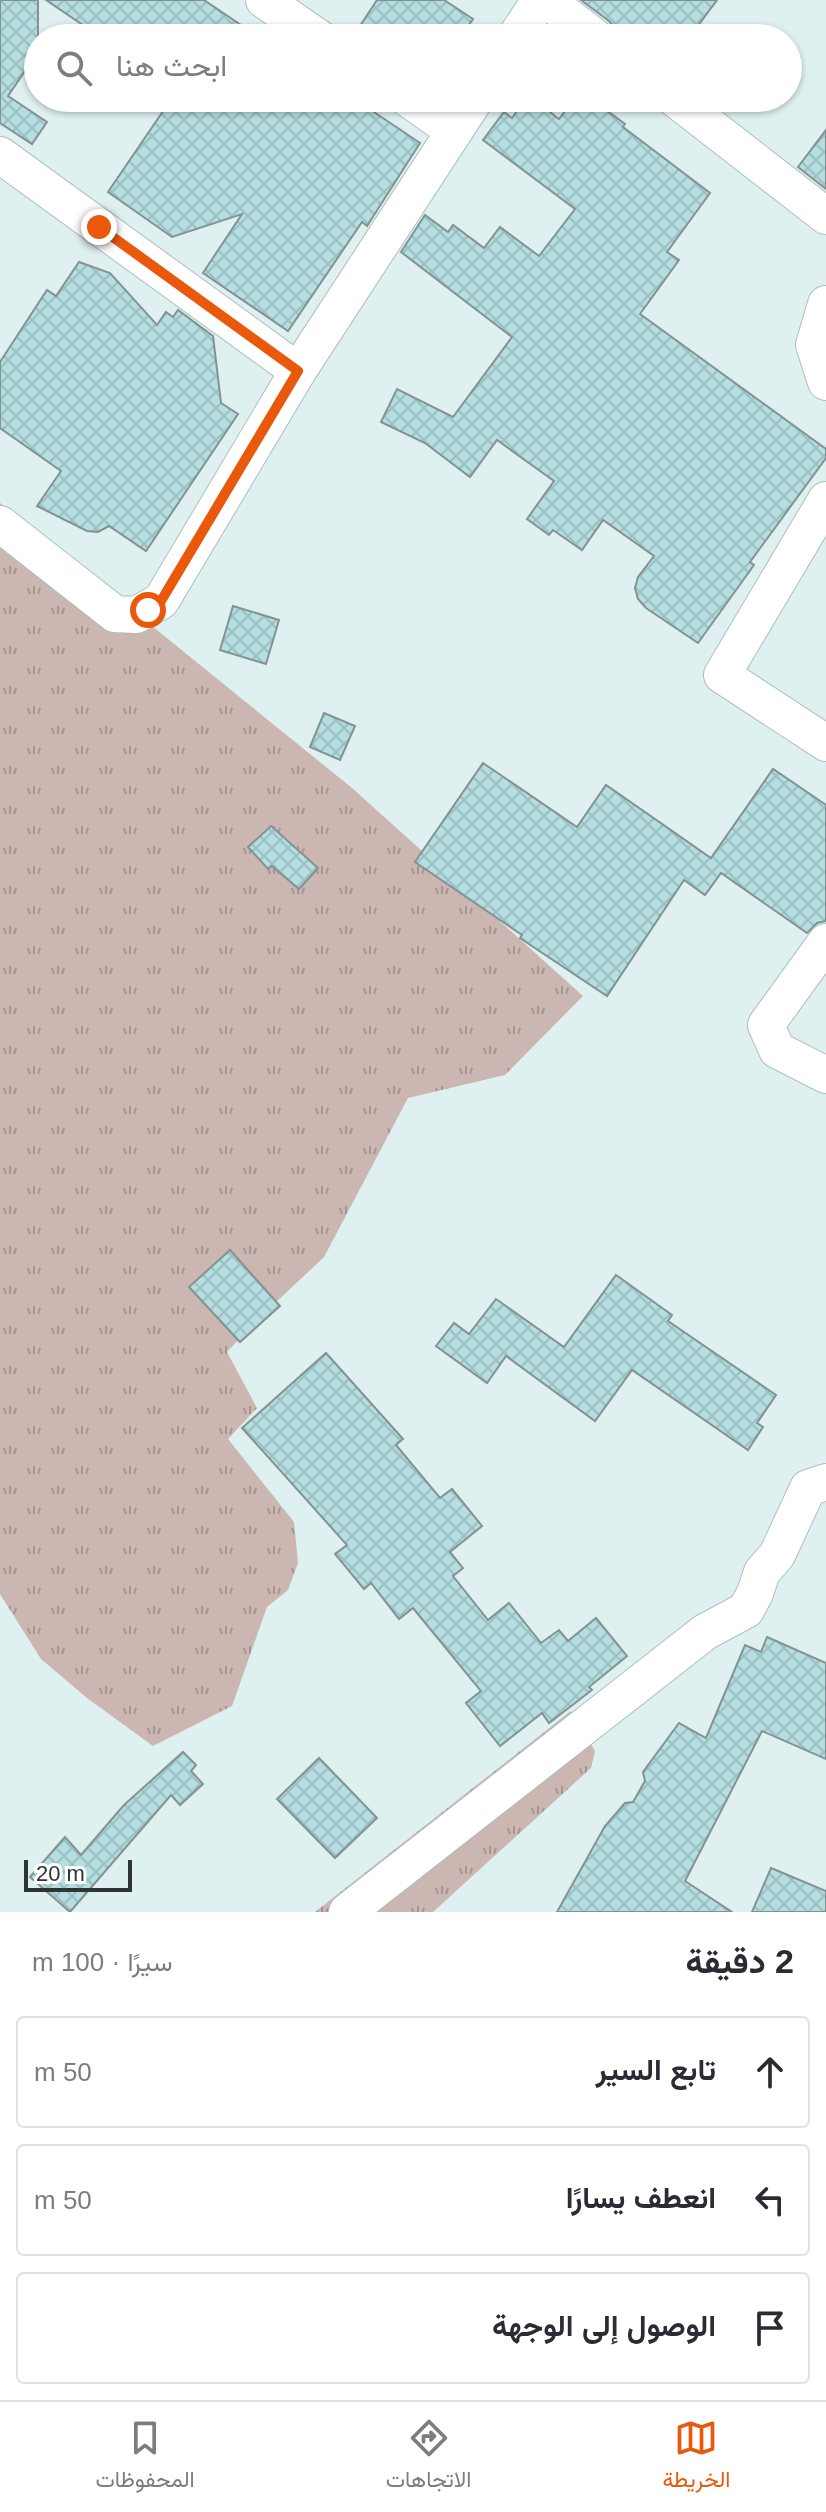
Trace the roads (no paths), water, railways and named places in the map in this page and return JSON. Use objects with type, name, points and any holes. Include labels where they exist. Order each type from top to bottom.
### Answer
[{"type":"street","points":[[264,0],[299,24]]},
{"type":"street","points":[[524,24],[540,0]]},
{"type":"street","points":[[547,0],[578,24]]},
{"type":"street","points":[[427,112],[454,131]]},
{"type":"street","points":[[0,524],[115,614],[136,615],[161,601],[298,371],[467,112]]},
{"type":"street","points":[[692,112],[826,216]]},
{"type":"street","points":[[0,155],[298,371]]},
{"type":"street","points":[[826,304],[814,345],[826,382]]},
{"type":"street","points":[[826,500],[722,675],[826,743]]},
{"type":"street","points":[[826,942],[766,1025],[777,1050],[826,1075]]},
{"type":"street","points":[[347,1912],[705,1632],[746,1610],[762,1572],[777,1555],[808,1488],[826,1482]]}]
